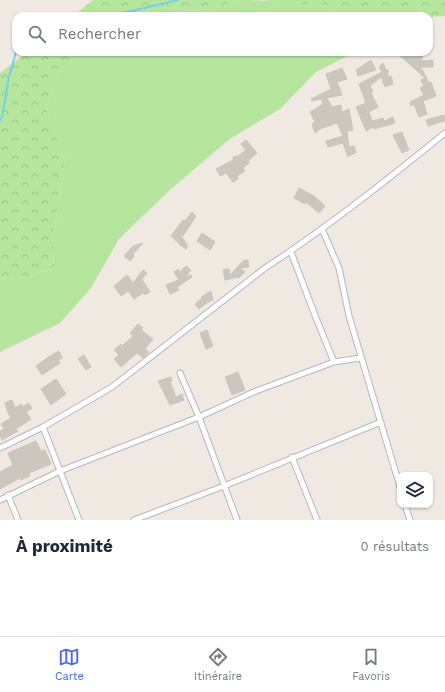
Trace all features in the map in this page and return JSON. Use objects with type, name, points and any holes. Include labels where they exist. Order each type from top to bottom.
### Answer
[{"type":"street","points":[[0,448],[43,427],[112,387],[265,268],[291,252],[375,189],[445,132]]},
{"type":"street","points":[[322,228],[339,268],[360,358],[397,477]]},
{"type":"street","points":[[291,252],[334,362]]},
{"type":"street","points":[[0,500],[60,471],[199,417],[256,391],[334,362],[360,358]]},
{"type":"street","points":[[180,373],[199,417],[237,520]]},
{"type":"street","points":[[134,520],[224,486],[381,422]]},
{"type":"street","points":[[43,427],[79,520]]},
{"type":"street","points":[[292,457],[317,520]]},
{"type":"street","points":[[8,495],[18,520]]},
{"type":"street","points":[[406,508],[410,520]]},
{"type":"green space","points":[[93,0],[242,0],[210,10],[167,12],[78,12]]},
{"type":"green space","points":[[242,0],[275,1],[330,6],[335,12],[167,12],[210,10]]},
{"type":"green space","points":[[262,0],[445,0],[445,16],[433,17],[433,12],[335,12],[330,6]]},
{"type":"green space","points":[[22,56],[74,56],[53,83],[46,109],[65,159],[53,239],[54,268],[16,280],[0,278],[0,73]]},
{"type":"green space","points":[[74,56],[347,56],[316,72],[280,109],[231,138],[172,188],[119,239],[91,288],[60,323],[0,352],[0,278],[16,280],[54,268],[53,239],[65,159],[46,109],[53,83]]},
{"type":"building","points":[[400,56],[423,56],[421,61],[433,60],[433,67],[421,67],[429,83],[431,82],[436,96],[423,101],[427,114],[419,117],[414,104],[411,106],[410,102],[424,95],[420,88],[424,86],[421,80],[425,78]]},
{"type":"building","points":[[371,60],[376,70],[358,76],[356,70]]},
{"type":"building","points":[[383,63],[386,70],[387,69],[389,72],[387,73],[389,77],[391,76],[393,84],[385,87],[381,77],[370,86],[373,92],[371,93],[378,107],[369,112],[372,121],[383,118],[384,121],[393,117],[395,123],[374,129],[373,127],[366,131],[356,107],[366,103],[359,84],[382,72],[379,67]]},
{"type":"building","points":[[342,68],[347,79],[337,82],[342,95],[327,98],[332,107],[341,105],[342,112],[349,109],[353,130],[347,131],[349,147],[354,146],[356,153],[348,157],[343,143],[328,147],[326,141],[343,136],[337,123],[320,129],[315,133],[312,124],[315,122],[310,112],[323,104],[321,99],[312,101],[311,99],[331,89],[326,74]]},
{"type":"building","points":[[444,115],[445,121],[428,126],[426,120]]},
{"type":"building","points":[[402,132],[409,150],[402,153],[393,135]]},
{"type":"building","points":[[246,140],[257,153],[243,168],[245,171],[237,176],[238,179],[233,182],[226,173],[220,176],[216,169],[233,160],[233,157],[238,156],[246,150],[241,144]]},
{"type":"building","points":[[299,188],[314,196],[325,206],[319,213],[306,202],[305,204],[294,198]]},
{"type":"building","points":[[192,212],[196,216],[183,236],[179,233],[188,246],[186,249],[171,236],[183,220],[185,221]]},
{"type":"building","points":[[202,233],[215,242],[210,250],[197,241]]},
{"type":"building","points":[[143,243],[133,254],[134,256],[130,261],[124,256],[133,246]]},
{"type":"building","points":[[244,260],[248,260],[249,267],[240,268],[245,272],[239,278],[225,280],[223,270],[229,269],[230,275]]},
{"type":"building","points":[[186,266],[191,270],[185,277],[191,275],[192,277],[177,287],[179,290],[170,294],[166,285],[179,280],[174,272],[178,269],[180,272]]},
{"type":"building","points":[[143,270],[147,273],[142,279],[150,292],[145,295],[143,293],[134,299],[128,291],[121,296],[114,286],[127,275],[133,283]]},
{"type":"building","points":[[211,291],[213,300],[199,309],[195,304],[202,298],[201,297]]},
{"type":"building","points":[[138,324],[143,328],[141,330],[153,339],[145,349],[149,352],[143,358],[137,353],[121,367],[114,359],[119,355],[114,350],[121,344],[122,346],[133,336],[130,333]]},
{"type":"building","points":[[207,330],[213,346],[206,349],[200,333]]},
{"type":"building","points":[[59,351],[62,358],[58,360],[60,363],[42,375],[36,366]]},
{"type":"building","points":[[84,355],[91,367],[86,370],[78,359]]},
{"type":"building","points":[[238,372],[245,390],[232,395],[225,377]]},
{"type":"building","points":[[171,377],[172,381],[170,382],[176,397],[182,394],[184,400],[170,405],[158,381]]},
{"type":"building","points":[[56,379],[66,394],[51,405],[41,389]]},
{"type":"building","points":[[12,400],[15,408],[21,404],[23,407],[28,403],[32,408],[26,412],[31,419],[16,429],[18,431],[2,440],[0,431],[4,429],[1,424],[11,418],[5,403]]},
{"type":"building","points":[[36,441],[41,451],[45,450],[51,464],[29,473],[30,476],[21,480],[20,478],[0,489],[0,472],[13,465],[8,453]]},
{"type":"waterway","points":[[127,12],[178,0]]},
{"type":"waterway","points":[[0,120],[2,117],[9,77],[15,56]]}]
